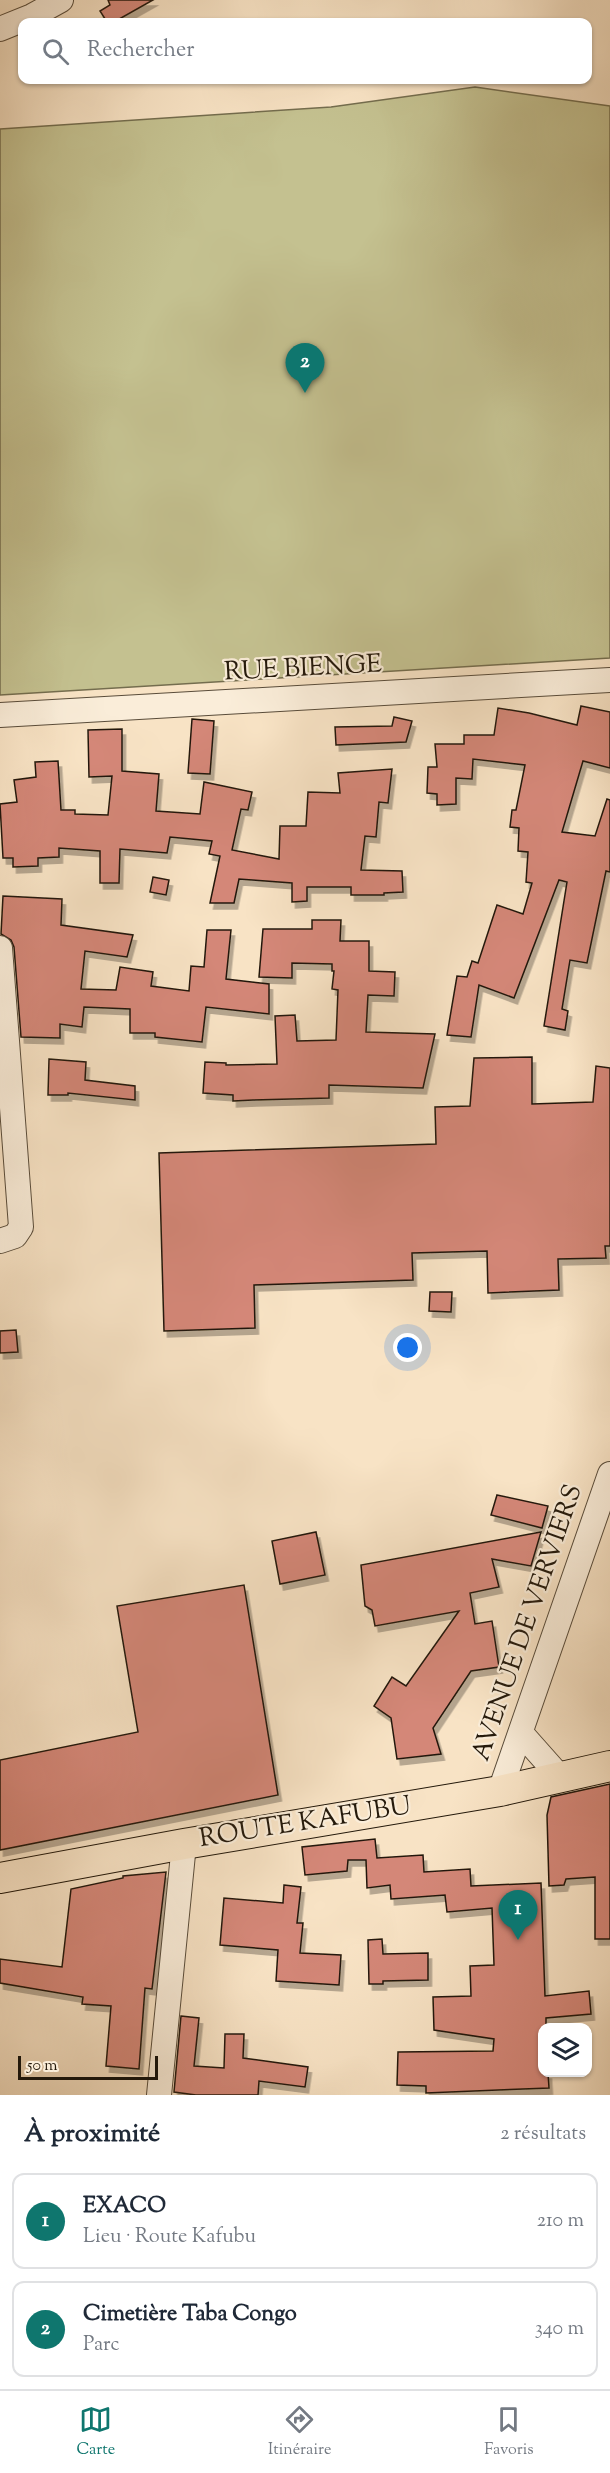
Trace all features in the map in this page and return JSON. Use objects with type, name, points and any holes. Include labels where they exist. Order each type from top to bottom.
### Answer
[{"type":"main road","name":"ROUTE KAFUBU","points":[[0,1878],[184,1844],[500,1791],[610,1766]]},
{"type":"street","points":[[28,18],[61,0]]},
{"type":"street","points":[[0,29],[18,22]]},
{"type":"street","name":"RUE BIENGE","points":[[0,715],[610,680]]},
{"type":"street","points":[[0,948],[21,1227],[15,1236],[0,1240]]},
{"type":"street","name":"AVENUE DE VERVIERS","points":[[500,1791],[610,1474]]},
{"type":"street","points":[[521,1733],[560,1777]]},
{"type":"street","points":[[159,2095],[184,1844]]},
{"type":"shaded area","points":[[475,87],[610,106],[610,658],[0,695],[0,129],[331,107]]},
{"type":"building","points":[[108,0],[153,0],[121,18],[104,18],[100,11],[110,5]]},
{"type":"building","points":[[581,706],[610,712],[610,768],[583,761],[562,832],[595,836],[607,799],[610,800],[610,872],[606,871],[587,963],[570,960],[562,1009],[568,1011],[565,1030],[544,1026],[567,882],[559,880],[514,998],[479,985],[471,1037],[447,1035],[457,976],[467,977],[472,961],[478,963],[497,905],[523,914],[532,883],[526,882],[528,852],[518,851],[519,828],[510,827],[512,810],[516,810],[525,765],[473,759],[472,779],[456,778],[456,804],[437,805],[437,794],[427,793],[428,767],[437,767],[435,744],[464,744],[464,735],[494,735],[498,708],[577,725]]},
{"type":"building","points":[[394,717],[412,721],[406,742],[336,745],[335,727],[392,726]]},
{"type":"building","points":[[192,719],[214,721],[210,774],[188,773]]},
{"type":"building","points":[[122,729],[122,771],[159,774],[156,811],[200,814],[204,782],[252,792],[248,810],[241,809],[232,850],[279,859],[280,826],[306,826],[308,792],[340,793],[338,773],[392,769],[388,803],[379,802],[376,837],[365,836],[361,870],[402,871],[403,892],[384,893],[384,895],[351,895],[351,887],[307,887],[307,901],[292,902],[292,883],[239,879],[234,903],[210,903],[220,856],[209,854],[212,841],[170,837],[167,853],[120,849],[119,883],[100,883],[100,851],[59,848],[59,857],[38,858],[38,866],[13,867],[13,858],[3,858],[0,804],[17,802],[14,780],[36,777],[35,762],[58,761],[61,810],[75,810],[75,814],[108,815],[112,776],[89,777],[88,730]]},
{"type":"building","points":[[153,877],[169,880],[166,895],[150,892]]},
{"type":"building","points":[[3,896],[62,899],[61,925],[133,935],[127,957],[85,951],[81,989],[116,990],[120,967],[153,972],[151,986],[189,991],[191,966],[204,967],[207,930],[231,930],[226,979],[269,984],[269,1014],[206,1007],[202,1042],[155,1037],[155,1033],[130,1033],[130,1009],[84,1007],[82,1027],[60,1024],[60,1038],[21,1037],[14,947],[11,940],[1,934]]},
{"type":"building","points":[[312,920],[341,920],[340,941],[369,941],[369,971],[395,972],[394,996],[368,995],[366,1032],[435,1034],[423,1088],[329,1085],[329,1098],[233,1101],[233,1095],[203,1093],[205,1062],[226,1063],[226,1065],[277,1064],[275,1016],[295,1015],[297,1041],[336,1040],[338,990],[332,989],[334,971],[332,971],[332,964],[292,963],[292,978],[259,977],[263,929],[312,929]]},
{"type":"building","points":[[532,1057],[532,1104],[593,1102],[596,1066],[610,1068],[610,1246],[605,1246],[606,1258],[558,1259],[559,1290],[488,1293],[487,1251],[412,1253],[413,1280],[254,1285],[255,1328],[164,1331],[159,1153],[436,1144],[435,1107],[470,1106],[474,1058]]},
{"type":"building","points":[[49,1059],[86,1062],[85,1080],[135,1086],[135,1100],[68,1093],[68,1095],[48,1095]]},
{"type":"building","points":[[430,1292],[452,1292],[451,1312],[429,1311]]},
{"type":"building","points":[[16,1330],[18,1352],[0,1353],[0,1331]]},
{"type":"building","points":[[497,1495],[548,1506],[542,1528],[491,1515]]},
{"type":"building","points":[[316,1532],[325,1575],[280,1584],[272,1541]]},
{"type":"building","points":[[541,1532],[531,1566],[492,1559],[499,1587],[470,1593],[475,1624],[492,1621],[499,1667],[471,1671],[433,1728],[441,1754],[397,1759],[391,1718],[374,1706],[392,1677],[406,1686],[459,1611],[375,1626],[372,1610],[365,1606],[361,1565]]},
{"type":"building","points":[[244,1585],[278,1795],[0,1850],[0,1760],[138,1732],[117,1606]]},
{"type":"building","points":[[610,1784],[610,1939],[595,1939],[595,1877],[566,1879],[564,1885],[549,1886],[547,1815],[551,1797]]},
{"type":"building","points":[[375,1839],[377,1858],[423,1855],[424,1872],[470,1869],[471,1886],[541,1883],[545,1996],[589,1991],[591,2014],[546,2018],[546,2023],[538,2023],[538,2077],[548,2077],[549,2088],[426,2093],[426,2086],[397,2085],[398,2052],[493,2051],[494,2039],[434,2030],[433,1997],[471,1996],[470,1966],[494,1965],[492,1908],[447,1912],[445,1895],[391,1899],[390,1885],[367,1888],[366,1860],[348,1860],[347,1871],[305,1875],[302,1847]]},
{"type":"building","points":[[166,1872],[152,1989],[145,1988],[139,2069],[106,2066],[111,2006],[82,2004],[83,1997],[0,1983],[0,1959],[62,1967],[71,1889],[123,1878],[123,1876]]},
{"type":"building","points":[[284,1885],[301,1887],[297,1923],[303,1923],[300,1953],[341,1955],[339,1985],[276,1981],[278,1950],[220,1945],[224,1898],[283,1903]]},
{"type":"building","points":[[382,1939],[383,1954],[428,1953],[428,1980],[383,1981],[383,1984],[369,1984],[368,1940]]},
{"type":"building","points":[[181,2016],[199,2018],[194,2066],[224,2068],[225,2034],[244,2034],[243,2058],[308,2067],[305,2087],[259,2081],[258,2095],[196,2095],[174,2092]]},
{"type":"place","name":"Cimetière Taba Congo","points":[[305,393]]},
{"type":"place","name":"EXACO","points":[[518,1940]]}]
